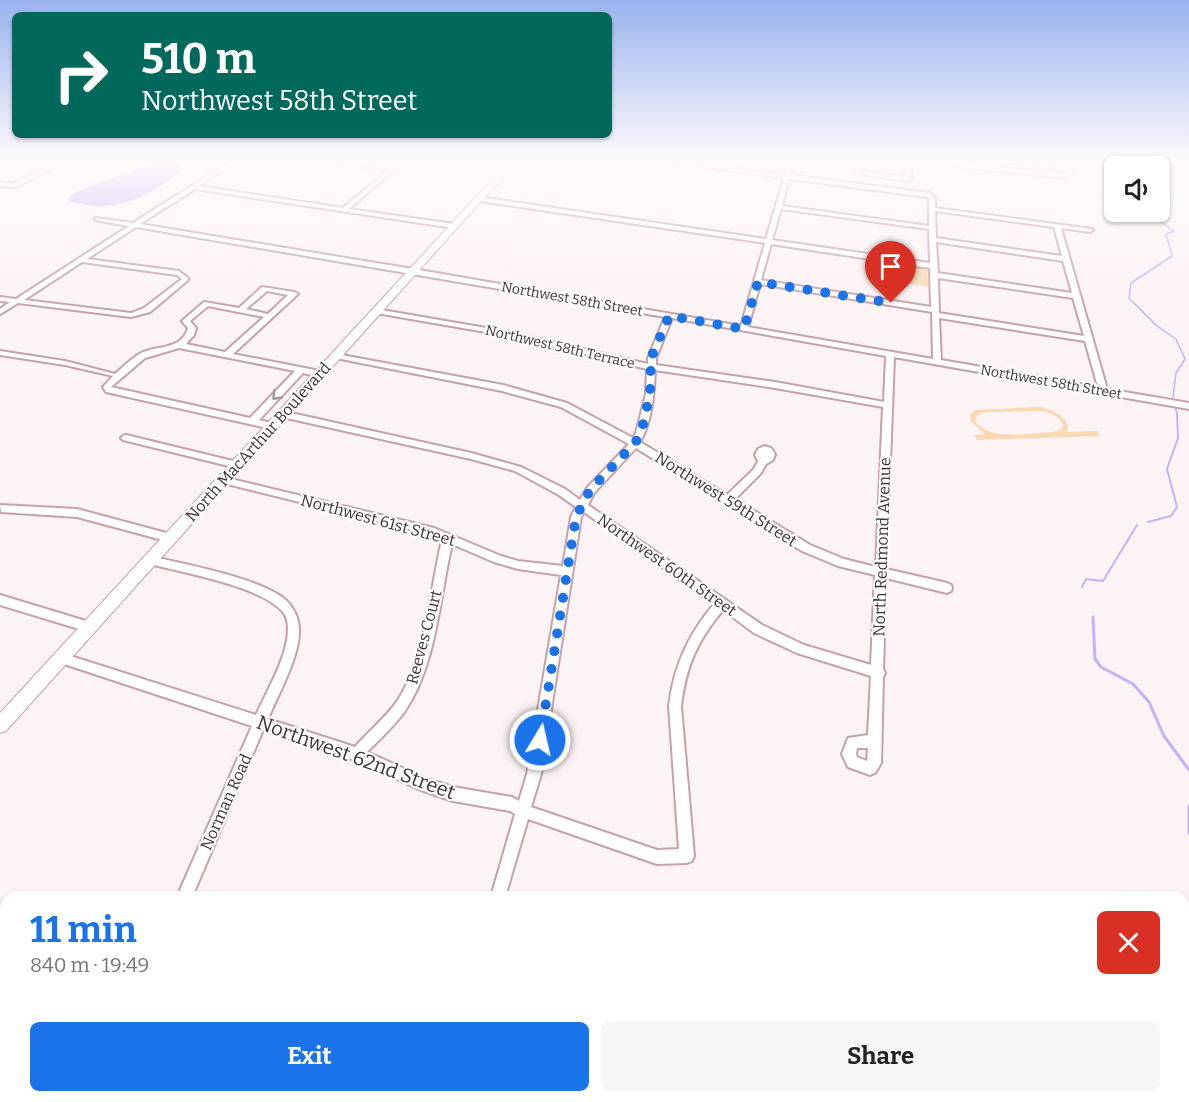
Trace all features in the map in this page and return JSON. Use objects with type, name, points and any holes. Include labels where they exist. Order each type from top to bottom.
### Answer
[{"type":"main road","name":"North MacArthur Boulevard","points":[[0,725],[468,210]]},
{"type":"street","points":[[0,312],[158,210]]},
{"type":"street","points":[[347,210],[454,226]]},
{"type":"street","points":[[558,210],[934,266]]},
{"type":"street","points":[[744,329],[778,210]]},
{"type":"street","points":[[804,210],[933,228]]},
{"type":"street","points":[[932,210],[937,362]]},
{"type":"street","points":[[942,210],[1090,230]]},
{"type":"street","name":"Northwest 58th Street","points":[[97,219],[1189,406]]},
{"type":"street","points":[[1057,226],[1103,391]]},
{"type":"street","points":[[933,240],[1066,259]]},
{"type":"street","points":[[0,299],[131,315],[147,310],[186,279],[185,276],[79,260]]},
{"type":"street","points":[[934,275],[1076,296]]},
{"type":"street","points":[[758,282],[1088,339]]},
{"type":"street","points":[[227,355],[294,294],[265,289],[240,310]]},
{"type":"street","points":[[270,316],[207,304],[186,321],[191,325],[192,333],[178,345],[145,354],[107,387],[109,390],[272,426]]},
{"type":"street","name":"Northwest 58th Terrace","points":[[376,312],[509,334],[650,367],[775,385],[887,405]]},
{"type":"street","points":[[500,891],[524,811],[538,751],[574,524],[581,505],[601,476],[635,443],[641,433],[648,408],[650,367],[654,350],[669,316]]},
{"type":"street","points":[[178,345],[320,374]]},
{"type":"street","points":[[0,353],[45,359],[111,374]]},
{"type":"street","name":"North Redmond Avenue","points":[[874,741],[879,673],[890,354]]},
{"type":"street","name":"Northwest 59th Street","points":[[336,357],[539,397],[582,413],[806,548],[843,563],[946,588]]},
{"type":"street","points":[[252,422],[301,370]]},
{"type":"street","name":"Northwest 60th Street","points":[[282,414],[503,464],[540,478],[758,629],[801,649],[879,673]]},
{"type":"street","points":[[126,438],[237,465]]},
{"type":"street","points":[[728,500],[758,471],[763,459]]},
{"type":"street","name":"Northwest 61st Street","points":[[223,480],[448,537],[498,559],[527,566],[567,571]]},
{"type":"street","points":[[1,508],[77,513],[170,538]]},
{"type":"street","name":"Reeves Court","points":[[357,754],[400,708],[410,691],[423,651],[448,537]]},
{"type":"street","name":"Norman Road","points":[[150,560],[271,595],[288,609],[294,632],[292,643],[261,722],[187,891]]},
{"type":"street","points":[[0,600],[89,627]]},
{"type":"street","name":"Northwest 62nd Street","points":[[61,658],[357,754],[426,785],[453,794],[512,804],[524,811],[657,857],[687,855],[675,706],[677,688],[693,639],[721,604]]},
{"type":"shaded area","points":[[904,265],[928,269],[929,287],[905,283]]},
{"type":"shaded area","points":[[1038,407],[1055,412],[1062,417],[1068,425],[1067,432],[1097,431],[1100,436],[977,440],[974,435],[985,434],[971,422],[970,415],[976,410]],"holes":[[[1044,411],[1057,417],[1063,424],[1062,429],[1054,432],[1011,435],[989,431],[975,420],[977,415],[985,412]]]},
{"type":"waterway","points":[[1161,222],[1174,231],[1166,234],[1172,256],[1131,283],[1129,298],[1157,326],[1176,339],[1185,359],[1176,373],[1173,397]]},
{"type":"waterway","points":[[1175,406],[1177,415]]},
{"type":"waterway","points":[[1148,522],[1171,516],[1177,507],[1167,469],[1178,438],[1177,413]]},
{"type":"waterway","points":[[1082,587],[1086,579],[1103,581],[1137,525]]},
{"type":"waterway","points":[[1093,617],[1095,659],[1101,667],[1133,684],[1149,702],[1164,736],[1189,770]]},
{"type":"waterway","points":[[1189,806],[1189,833]]},
{"type":"route","points":[[540,740],[576,517],[590,490],[635,443],[641,433],[650,394],[651,358],[669,316],[744,329],[758,282],[891,303]]}]
